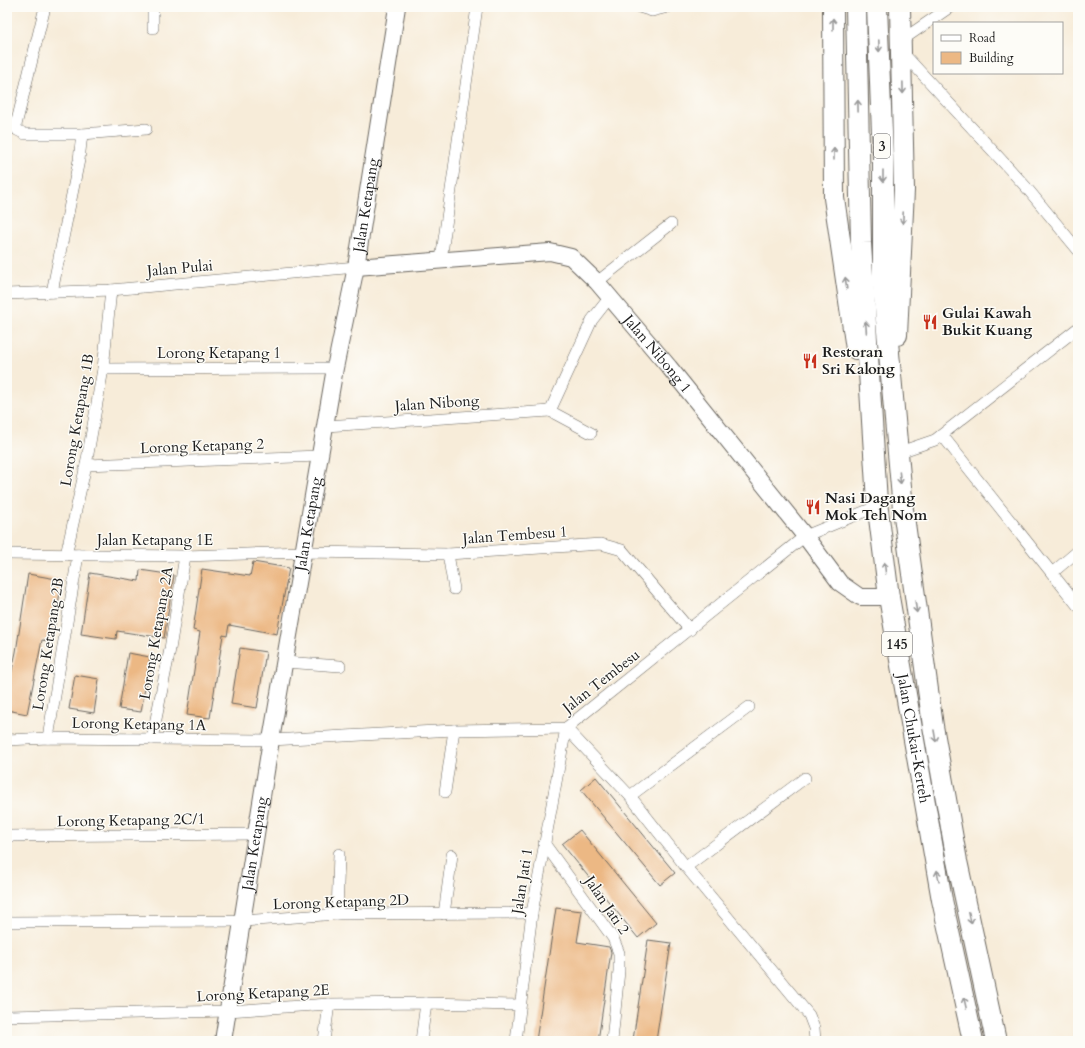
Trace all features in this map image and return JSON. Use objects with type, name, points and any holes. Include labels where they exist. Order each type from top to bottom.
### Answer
[{"type":"highway","points":[[833,7],[834,198],[878,504]]},
{"type":"highway","name":"3","points":[[856,7],[861,243]]},
{"type":"highway","name":"3","points":[[877,7],[882,158],[883,286]]},
{"type":"highway","points":[[893,403],[904,190],[900,7]]},
{"type":"highway","name":"Jalan Chukai-Kerteh","points":[[861,243],[878,504],[889,597],[942,900],[973,1041]]},
{"type":"highway","name":"Jalan Chukai-Kerteh","points":[[883,286],[903,509],[933,726],[957,861],[996,1041]]},
{"type":"street","points":[[45,7],[16,125],[17,130],[20,133],[25,134],[82,134],[146,129]]},
{"type":"street","points":[[153,7],[153,28]]},
{"type":"street","name":"Jalan Ketapang","points":[[223,1041],[271,740],[304,552],[319,456],[326,426],[335,368],[356,267],[398,7]]},
{"type":"street","points":[[441,260],[477,7]]},
{"type":"street","points":[[639,7],[652,11],[668,7]]},
{"type":"street","points":[[950,7],[902,46],[1026,187],[1078,250]]},
{"type":"street","points":[[52,292],[79,160],[82,134]]},
{"type":"street","points":[[597,282],[671,224]]},
{"type":"street","name":"Jalan Nibong 1","points":[[356,267],[550,252],[570,257],[597,282],[669,367],[805,536],[840,583],[860,597],[889,597]]},
{"type":"street","name":"Jalan Pulai","points":[[7,294],[111,290],[356,267]]},
{"type":"street","name":"Lorong Ketapang 1B","points":[[66,555],[86,466],[103,369],[111,290]]},
{"type":"street","points":[[591,433],[550,411],[592,320],[610,297]]},
{"type":"street","points":[[897,452],[935,440],[1078,328]]},
{"type":"street","name":"Lorong Ketapang 1","points":[[103,369],[335,368]]},
{"type":"street","name":"Jalan Nibong","points":[[326,426],[550,411]]},
{"type":"street","points":[[942,435],[1078,606]]},
{"type":"street","name":"Lorong Ketapang 2","points":[[86,466],[319,456]]},
{"type":"street","name":"Jalan Tembesu","points":[[271,740],[454,730],[566,728],[690,630],[805,536],[878,504]]},
{"type":"street","name":"Jalan Tembesu 1","points":[[304,552],[448,554],[601,544],[622,550],[690,630]]},
{"type":"street","points":[[1052,573],[1078,551]]},
{"type":"street","name":"Jalan Ketapang 1E","points":[[7,554],[185,556],[304,552]]},
{"type":"street","points":[[448,554],[454,589]]},
{"type":"street","name":"Lorong Ketapang 2B","points":[[48,738],[78,555]]},
{"type":"street","name":"Lorong Ketapang 2A","points":[[152,739],[170,649],[185,556]]},
{"type":"street","points":[[285,662],[340,666]]},
{"type":"street","points":[[630,796],[749,707]]},
{"type":"street","points":[[566,728],[630,796],[686,867],[809,1015],[814,1028],[815,1041]]},
{"type":"street","name":"Jalan Jati 1","points":[[516,1041],[532,914],[566,728]]},
{"type":"street","points":[[445,792],[454,730]]},
{"type":"street","name":"Lorong Ketapang 1A","points":[[7,740],[48,738],[271,740]]},
{"type":"street","points":[[686,867],[805,778]]},
{"type":"street","name":"Lorong Ketapang 2C/1","points":[[7,836],[256,834]]},
{"type":"street","name":"Jalan Jati 2","points":[[544,843],[613,938],[619,952],[619,971],[612,1041]]},
{"type":"street","points":[[337,914],[339,854]]},
{"type":"street","points":[[444,914],[452,855]]},
{"type":"street","name":"Lorong Ketapang 2D","points":[[7,922],[243,921],[337,914],[532,914]]},
{"type":"street","points":[[421,1041],[426,1003]]},
{"type":"street","name":"Lorong Ketapang 2E","points":[[7,1016],[228,1011],[329,1004],[426,1003],[520,1005]]},
{"type":"street","points":[[324,1041],[329,1004]]},
{"type":"building","points":[[253,562],[289,568],[277,634],[229,625],[227,636],[223,635],[210,718],[187,715],[200,632],[193,630],[202,569],[250,576]]},
{"type":"building","points":[[140,570],[174,575],[164,638],[117,631],[116,639],[81,634],[90,573],[139,581]]},
{"type":"building","points":[[28,574],[62,580],[52,642],[42,640],[27,714],[7,710],[7,693],[16,652]]},
{"type":"building","points":[[240,648],[266,652],[257,708],[231,704]]},
{"type":"building","points":[[128,653],[150,657],[141,712],[119,709]]},
{"type":"building","points":[[75,675],[99,679],[94,713],[69,709]]},
{"type":"building","points":[[596,777],[675,873],[660,885],[581,790]]},
{"type":"building","points":[[580,830],[656,923],[638,938],[562,844]]},
{"type":"building","points":[[556,908],[582,911],[577,942],[609,947],[611,952],[598,1041],[536,1041]]},
{"type":"building","points":[[648,940],[671,943],[656,1041],[638,1041],[633,1040]]},
{"type":"place","name":"Gulai Kawah Bukit Kuang","points":[[930,322]]},
{"type":"place","name":"Restoran Sri Kalong","points":[[810,361]]},
{"type":"place","name":"Nasi Dagang Mok Teh Nom","points":[[813,507]]}]
